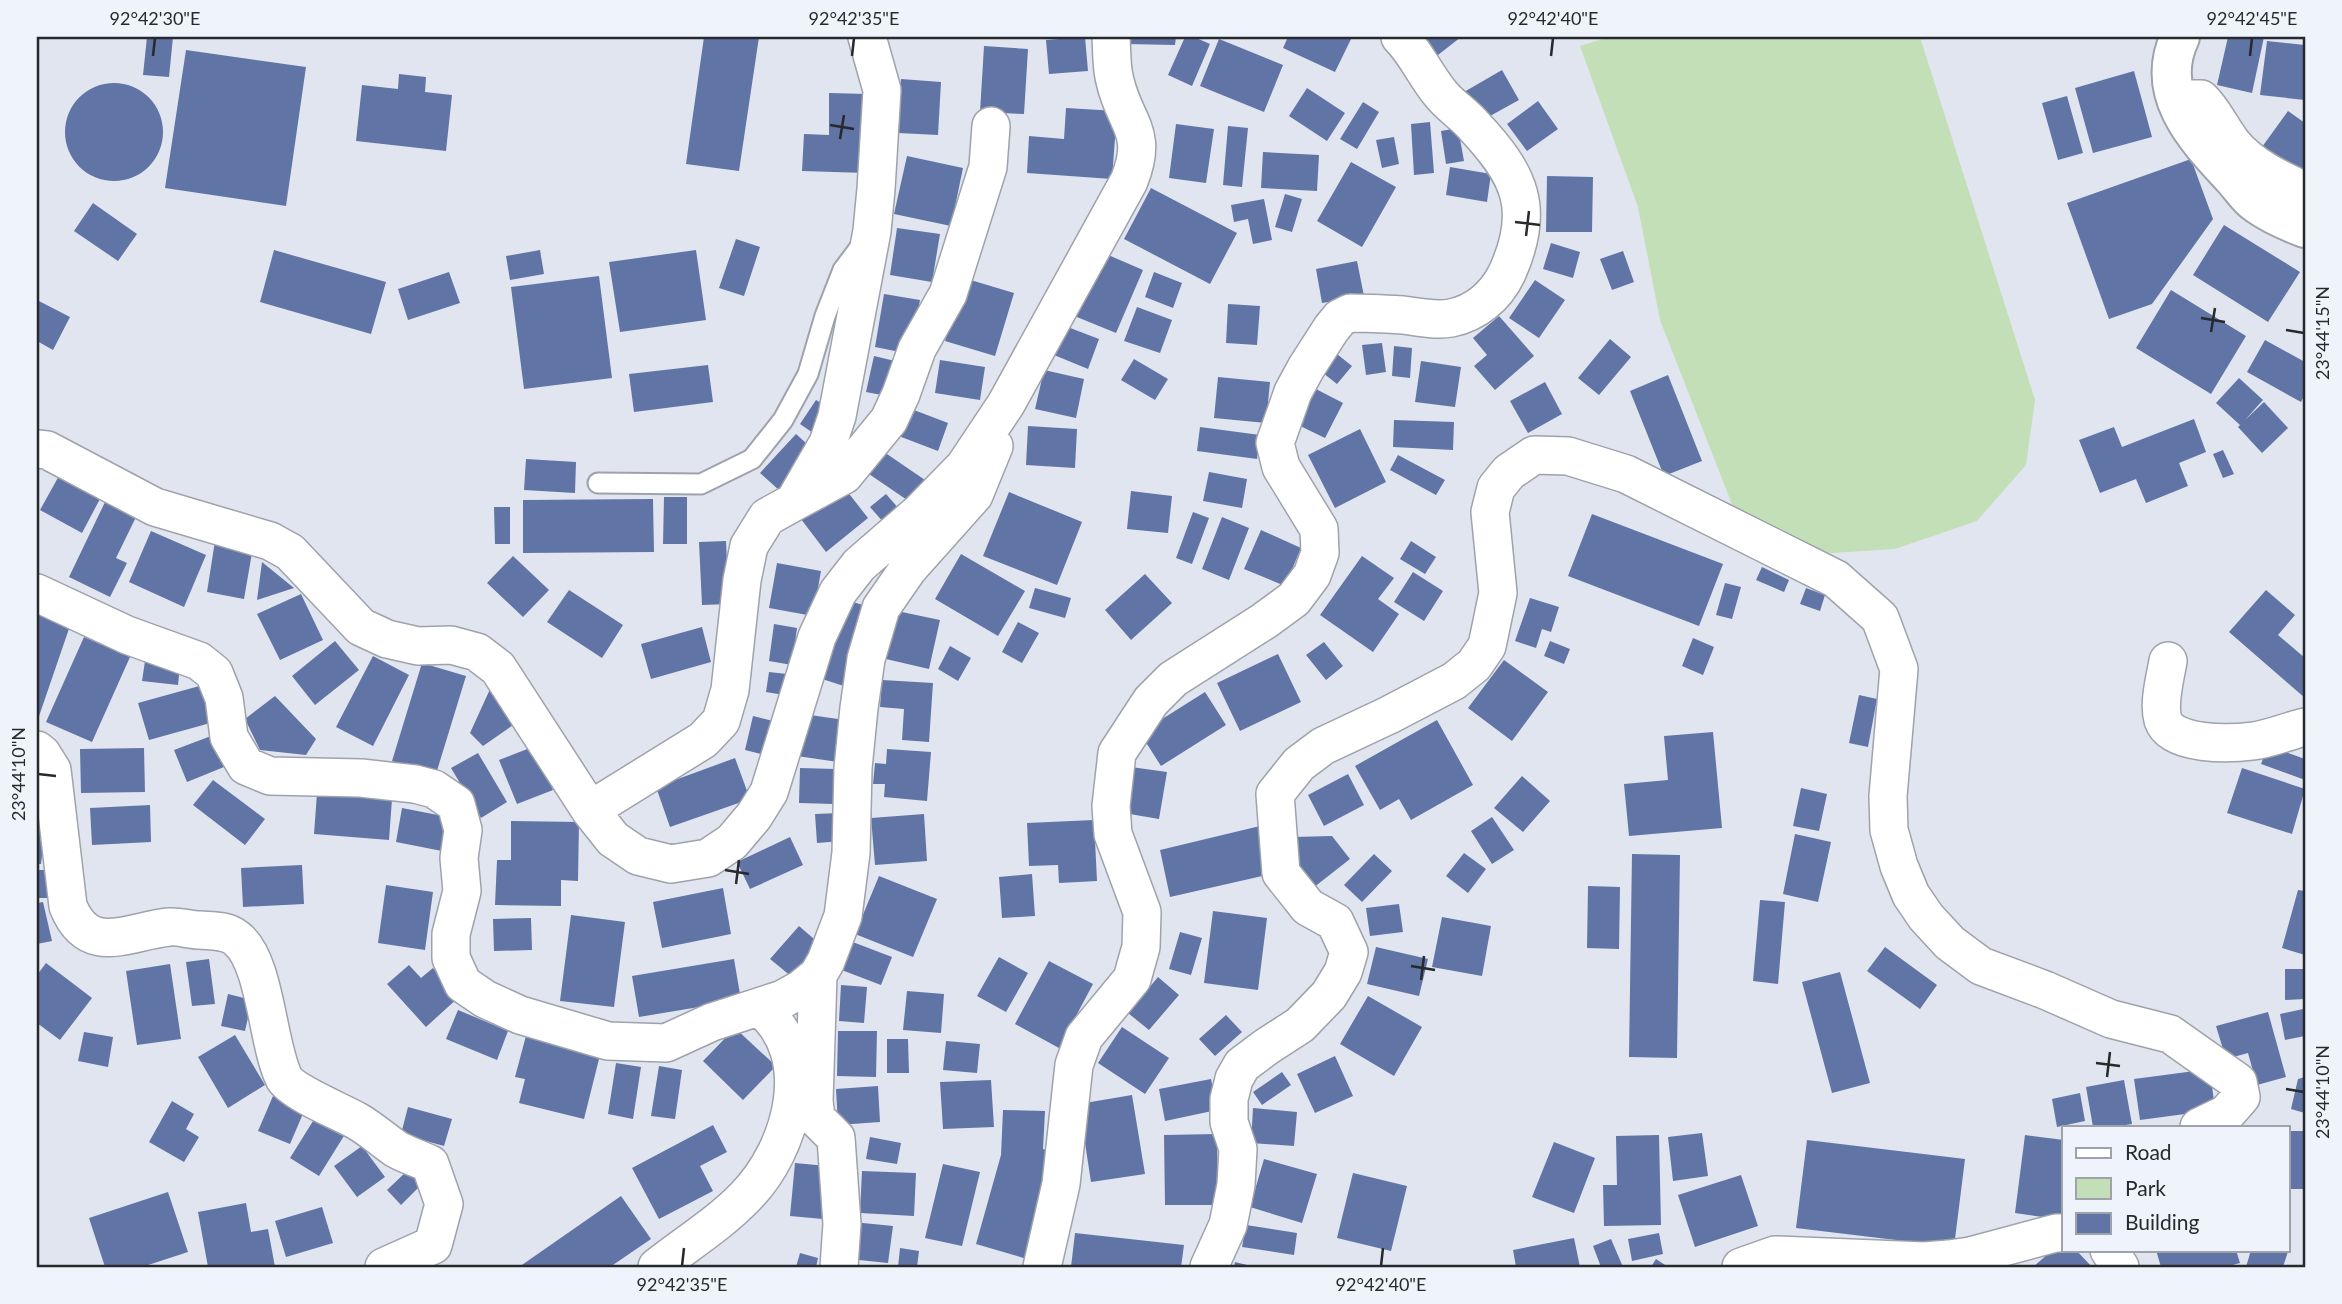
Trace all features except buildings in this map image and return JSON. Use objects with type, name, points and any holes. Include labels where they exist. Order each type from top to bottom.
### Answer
[{"type":"street","points":[[794,502],[828,443],[837,416],[872,232],[882,90],[867,37]]},
{"type":"street","points":[[40,448],[155,507],[270,541],[290,552],[361,627],[387,639],[418,646],[451,645],[477,652],[498,668],[590,810],[613,839],[638,856],[671,864],[708,858],[732,842],[754,816],[769,792],[817,637],[838,592],[859,565],[920,512],[964,467],[1006,404],[1135,166],[1137,136],[1115,81],[1111,37]]},
{"type":"street","points":[[1042,1267],[1061,1184],[1074,1065],[1084,1037],[1132,979],[1141,947],[1142,912],[1113,834],[1111,806],[1117,753],[1151,701],[1173,679],[1294,599],[1312,575],[1321,553],[1319,529],[1281,467],[1275,443],[1293,392],[1331,329],[1340,318],[1350,313],[1449,318],[1471,312],[1488,300],[1504,279],[1517,251],[1522,220],[1521,196],[1511,172],[1474,125],[1441,95],[1407,44],[1399,37]]},
{"type":"street","points":[[2180,37],[2172,63],[2173,92],[2182,115],[2205,149],[2256,204],[2305,228]]},
{"type":"street","points":[[2176,99],[2201,99],[2233,144],[2246,157],[2305,191]]},
{"type":"street","points":[[590,810],[703,740],[721,721],[730,690],[742,580],[749,545],[767,517],[844,475],[889,420],[917,349],[948,293],[988,167],[991,126]]},
{"type":"street","points":[[37,593],[127,635],[199,661],[214,673],[223,698],[229,737],[246,766],[270,776],[361,778],[415,784],[434,789],[456,804],[463,830],[459,858],[462,891],[451,934],[451,958],[463,984],[485,999],[520,1015],[608,1041],[666,1043],[712,1023],[783,999],[818,975],[826,961],[843,916],[851,853],[853,768],[859,708],[866,659],[881,608],[908,569],[974,495],[992,453],[1006,404]]},
{"type":"street","points":[[1209,1267],[1228,1225],[1236,1185],[1238,1149],[1229,1122],[1229,1099],[1234,1079],[1242,1065],[1300,1025],[1329,995],[1343,972],[1349,952],[1335,922],[1308,907],[1281,873],[1275,794],[1299,764],[1323,746],[1454,681],[1474,665],[1487,646],[1497,593],[1490,512],[1496,488],[1508,472],[1534,455],[1568,456],[1626,474],[1836,579],[1880,618],[1899,669],[1888,796],[1889,830],[1911,895],[1926,917],[1950,943],[1981,966],[2111,1019],[2170,1034],[2238,1082],[2241,1097],[2226,1114],[2201,1126]]},
{"type":"street","points":[[2168,661],[2162,703],[2164,722],[2174,735],[2196,741],[2254,741],[2305,727]]},
{"type":"street","points":[[37,750],[52,770],[68,906],[82,930],[96,937],[111,939],[171,927],[220,931],[235,937],[246,948],[265,999],[274,1046],[285,1080],[309,1097],[359,1122],[398,1149],[430,1164],[444,1204],[433,1245],[384,1267]]},
{"type":"street","points":[[818,975],[814,1101],[816,1118],[836,1138],[842,1224],[839,1267]]},
{"type":"street","points":[[657,1267],[746,1197],[763,1176],[781,1142],[794,1085],[794,1063],[777,1023],[759,1007]]},
{"type":"street","points":[[1741,1267],[1776,1255],[1924,1261],[1949,1259],[2062,1233]]},
{"type":"street","points":[[2110,1252],[2120,1267]]},
{"type":"lane","points":[[598,483],[701,484],[752,460],[783,420],[808,374],[825,316],[843,270],[872,232]]},
{"type":"green space","points":[[1609,37],[1920,37],[2035,400],[2026,465],[1977,521],[1895,549],[1803,555],[1735,512],[1660,320],[1638,207],[1580,46]]}]
